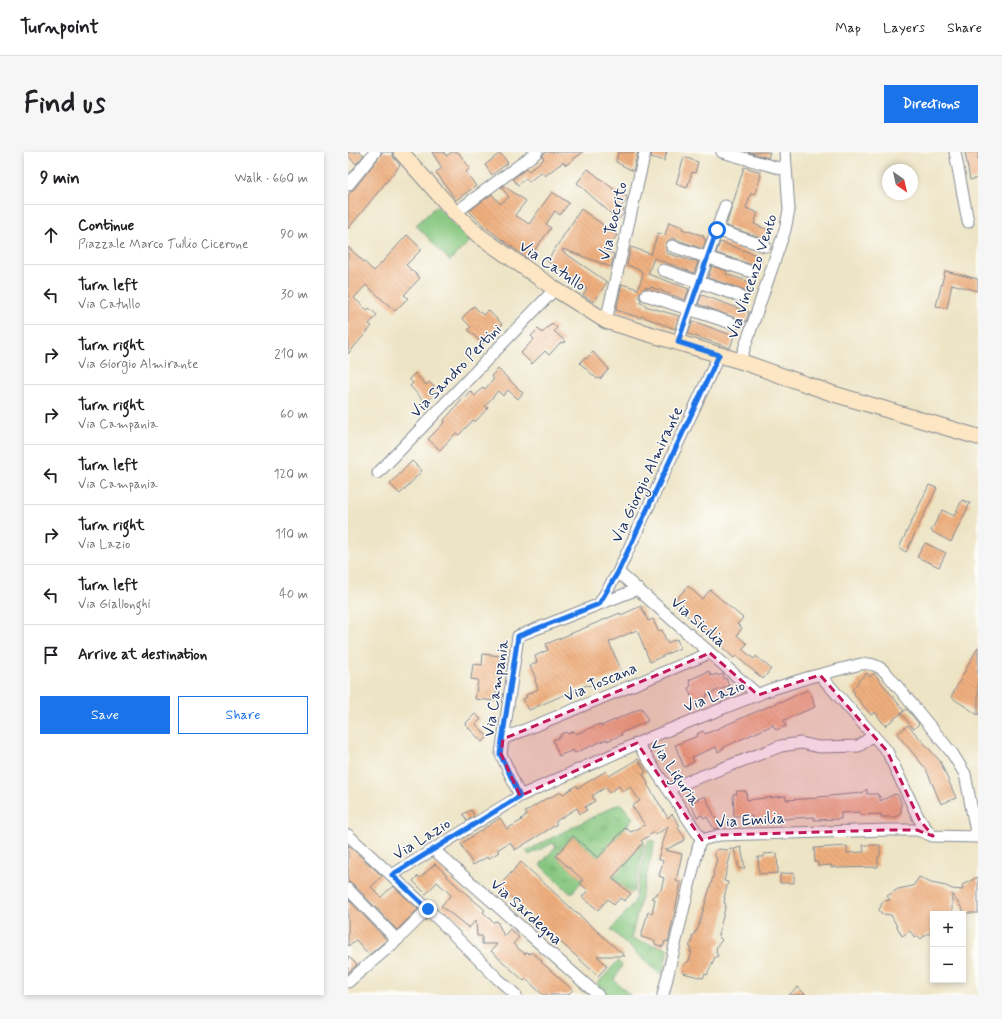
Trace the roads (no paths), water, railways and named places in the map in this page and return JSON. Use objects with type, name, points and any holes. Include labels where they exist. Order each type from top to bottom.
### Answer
[{"type":"street","points":[[350,179],[375,152]]},
{"type":"street","name":"Via Catullo","points":[[402,152],[455,213],[478,235],[555,289],[606,321],[740,361],[834,394],[978,437]]},
{"type":"street","points":[[455,213],[537,152]]},
{"type":"street","name":"Via Teocrito","points":[[606,321],[645,152]]},
{"type":"street","points":[[723,152],[786,170]]},
{"type":"street","name":"Via Vincenzo Vento","points":[[740,361],[785,230],[789,210],[785,152]]},
{"type":"street","points":[[955,152],[968,222]]},
{"type":"street","points":[[678,342],[725,206]]},
{"type":"street","points":[[717,230],[764,246]]},
{"type":"street","points":[[672,246],[752,272]]},
{"type":"street","points":[[663,270],[740,296]]},
{"type":"street","name":"Via Sandro Pertini","points":[[378,473],[555,289]]},
{"type":"street","points":[[646,295],[734,324]]},
{"type":"street","name":"Via Giorgio Almirante","points":[[599,604],[618,572],[719,355]]},
{"type":"street","name":"Via Sicilia","points":[[618,572],[758,695]]},
{"type":"street","name":"Via Campania","points":[[520,796],[500,754],[518,636],[638,589]]},
{"type":"street","name":"Via Toscana","points":[[503,739],[710,653]]},
{"type":"street","name":"Via Lazio","points":[[392,875],[520,796],[637,743],[758,695],[820,675],[861,664],[876,665],[883,669],[952,753],[965,774],[978,837]]},
{"type":"street","points":[[820,675],[887,751],[919,819],[933,836]]},
{"type":"street","points":[[668,788],[781,746],[801,743],[819,746],[858,746],[873,735]]},
{"type":"street","name":"Via Liguria","points":[[637,743],[702,840]]},
{"type":"street","name":"Via Emilia","points":[[663,995],[699,844],[702,840],[727,835],[888,830],[917,830],[933,836],[978,837]]},
{"type":"street","points":[[348,835],[428,909],[516,995]]},
{"type":"street","name":"Via Sardegna","points":[[434,850],[598,995]]},
{"type":"street","points":[[348,889],[397,940]]},
{"type":"street","points":[[348,982],[397,940],[428,909]]}]
